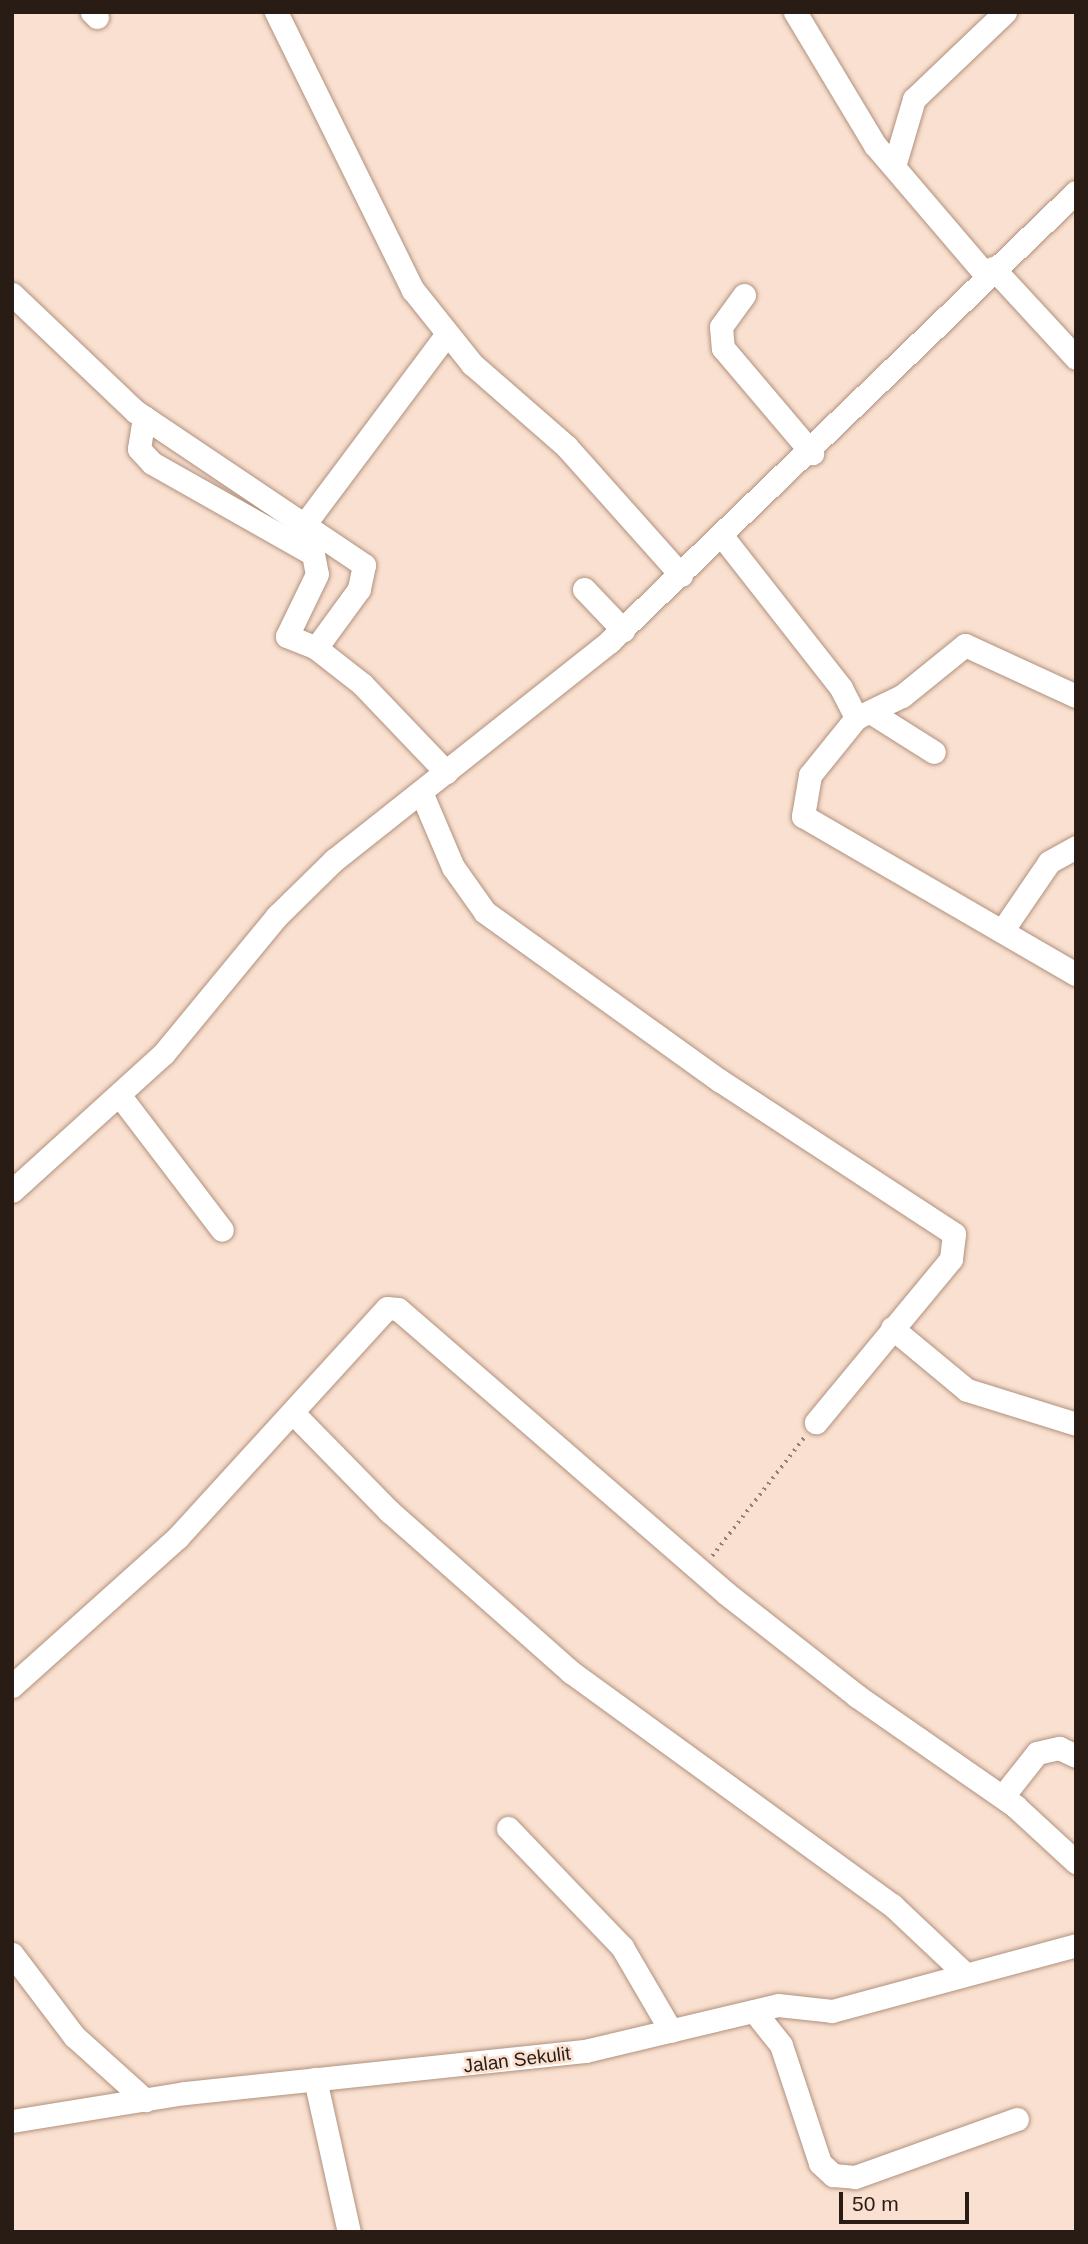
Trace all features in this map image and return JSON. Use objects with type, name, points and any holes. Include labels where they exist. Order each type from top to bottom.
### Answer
[{"type":"street","points":[[276,12],[395,260],[447,334],[510,400],[566,446],[681,575]]},
{"type":"street","points":[[795,12],[855,118],[990,271],[1076,358]]},
{"type":"street","points":[[895,163],[914,99],[1004,12]]},
{"type":"street","points":[[12,1191],[120,1096],[180,1036],[305,887],[623,629],[812,453],[990,271],[1074,197]]},
{"type":"street","points":[[12,294],[144,417],[307,521],[354,555],[365,572],[316,648]]},
{"type":"street","points":[[744,295],[721,327],[723,348],[812,453]]},
{"type":"street","points":[[307,521],[447,334]]},
{"type":"street","points":[[144,417],[139,449],[152,463],[313,554],[317,574],[288,636],[316,648],[362,684],[446,772]]},
{"type":"street","points":[[722,536],[864,715],[934,752]]},
{"type":"street","points":[[584,589],[623,629]]},
{"type":"street","points":[[1076,696],[965,645],[864,715],[810,775],[803,816],[1076,974]]},
{"type":"street","points":[[421,792],[453,867],[485,912],[719,1080],[954,1234],[951,1259],[816,1422]]},
{"type":"street","points":[[1002,931],[1049,862],[1076,847]]},
{"type":"street","points":[[120,1096],[222,1230]]},
{"type":"street","points":[[12,1686],[177,1538],[294,1414],[387,1308],[398,1309],[701,1569],[857,1696],[1003,1796],[1076,1862]]},
{"type":"street","points":[[892,1328],[967,1390],[1076,1424]]},
{"type":"street","points":[[294,1414],[389,1511],[571,1672],[892,1905],[963,1972]]},
{"type":"street","points":[[1003,1796],[1037,1753],[1059,1748],[1076,1756]]},
{"type":"street","points":[[508,1828],[622,1947],[671,2031]]},
{"type":"street","name":"Jalan Sekulit","points":[[12,2121],[145,2100],[315,2079],[535,2059],[671,2031],[778,2005],[832,2011],[963,1972],[1076,1945]]},
{"type":"street","points":[[12,1954],[74,2036],[145,2100]]},
{"type":"street","points":[[754,2011],[781,2045],[820,2163],[833,2175],[855,2177],[1017,2119]]},
{"type":"street","points":[[315,2079],[349,2232]]},
{"type":"path","points":[[701,1569],[816,1422]]}]
